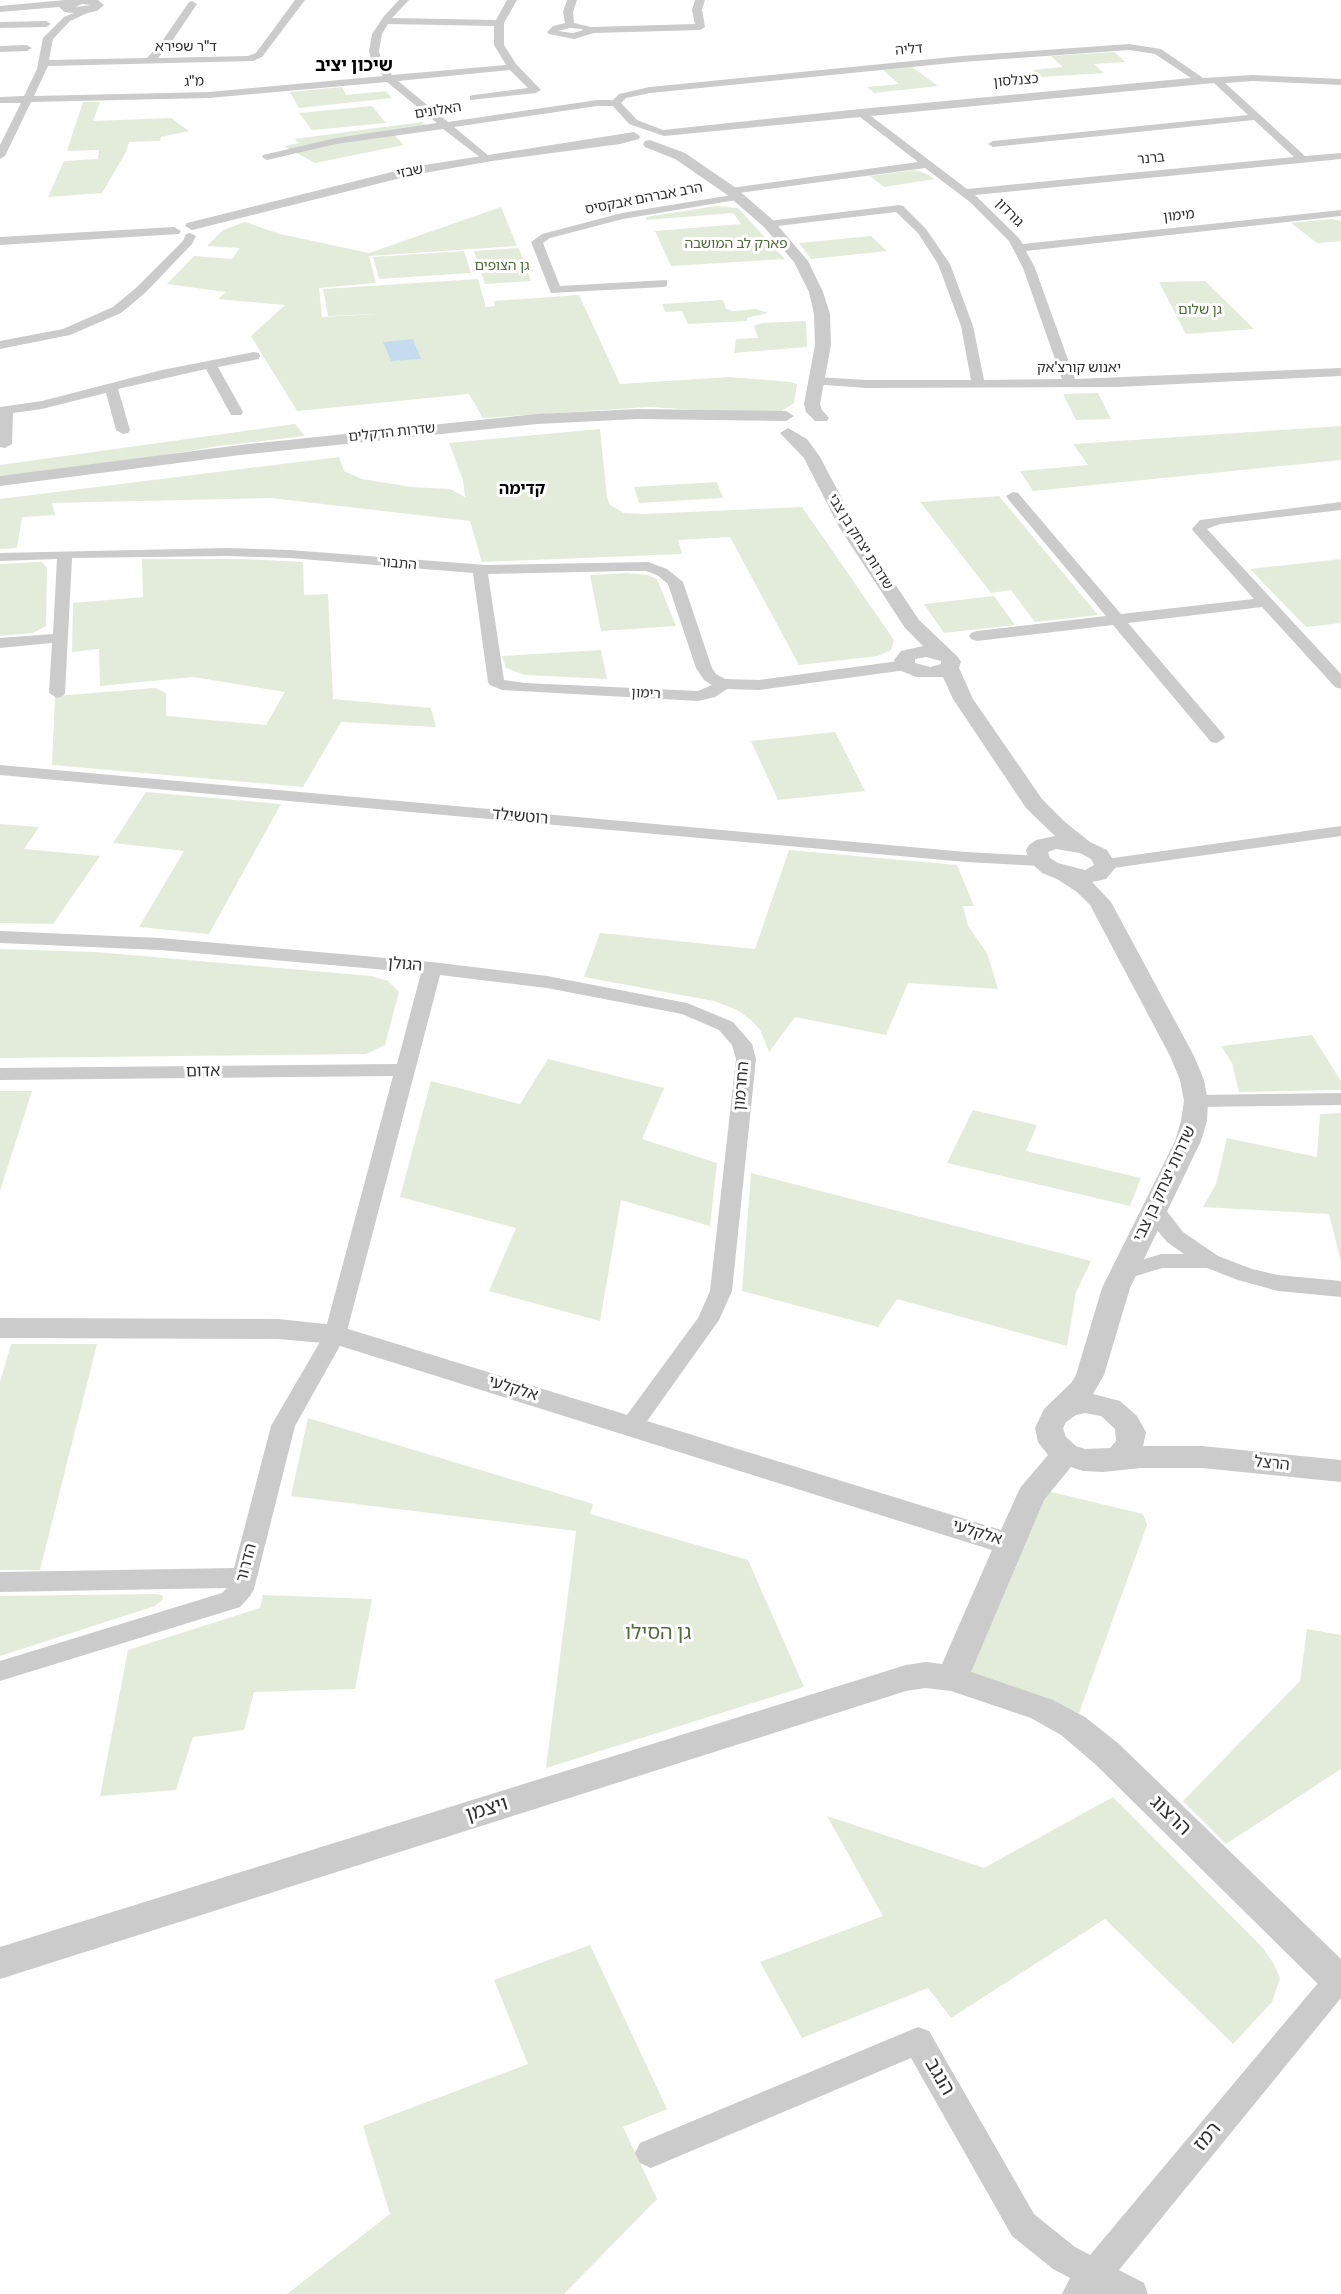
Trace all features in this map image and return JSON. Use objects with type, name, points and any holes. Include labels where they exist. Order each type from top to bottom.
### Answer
[{"type":"street","name":"ד\"ר שפירא","points":[[44,63],[232,60],[255,57],[300,0]]},
{"type":"street","points":[[404,0],[385,21],[377,34],[374,51],[377,63],[389,78],[485,158]]},
{"type":"street","points":[[474,98],[536,90],[512,67],[499,45],[499,23],[512,0]]},
{"type":"street","points":[[570,25],[568,12],[572,0]]},
{"type":"street","points":[[590,30],[586,34],[574,36],[552,32],[556,27],[570,25],[590,30],[700,27],[697,10],[700,0]]},
{"type":"street","points":[[0,9],[68,10],[95,3]]},
{"type":"street","points":[[150,61],[170,39],[192,4]]},
{"type":"street","points":[[0,156],[44,63],[47,39],[68,10]]},
{"type":"street","points":[[385,21],[499,23]]},
{"type":"street","points":[[0,25],[46,24]]},
{"type":"street","name":"דליה","points":[[616,103],[619,98],[628,94],[661,88],[962,59],[1129,47],[1158,51],[1200,80]]},
{"type":"street","points":[[0,49],[27,48]]},
{"type":"street","name":"מ\"ג","points":[[0,100],[200,96],[512,67]]},
{"type":"street","points":[[1215,79],[1302,159]]},
{"type":"street","name":"כצנלסון","points":[[666,136],[860,112],[1200,80],[1271,79],[1341,82]]},
{"type":"street","name":"האלונים","points":[[267,157],[326,143],[597,103],[616,103]]},
{"type":"street","points":[[616,103],[639,136],[680,156],[735,194],[769,224],[801,261],[820,303],[824,335],[812,403],[820,425],[813,441],[812,458]]},
{"type":"street","name":"גורדון","points":[[860,112],[1000,223],[1019,248],[1029,268],[1070,383]]},
{"type":"street","points":[[993,144],[1256,117]]},
{"type":"street","points":[[639,136],[666,136]]},
{"type":"street","points":[[639,136],[666,136]]},
{"type":"street","name":"שבזי","points":[[196,231],[226,219],[385,177],[485,158],[639,136]]},
{"type":"street","points":[[666,136],[671,147],[680,156]]},
{"type":"street","name":"ברנר","points":[[965,193],[1341,156]]},
{"type":"street","points":[[735,194],[927,164]]},
{"type":"street","name":"הרב אברהם אבקסיס","points":[[663,283],[555,290],[537,242],[546,236],[622,216],[735,194]]},
{"type":"street","points":[[769,224],[899,208],[929,239],[944,264],[967,326],[978,383]]},
{"type":"street","name":"מימון","points":[[1019,248],[1341,213]]},
{"type":"street","points":[[0,241],[174,231],[177,235],[196,231]]},
{"type":"street","points":[[0,345],[66,332],[117,310],[141,290],[196,231]]},
{"type":"street","points":[[5,444],[3,411],[42,405],[210,364],[254,356]]},
{"type":"street","points":[[210,364],[236,412]]},
{"type":"street","name":"יאנוש קורצ'אק","points":[[817,381],[866,384],[1130,383],[1341,372]]},
{"type":"street","points":[[111,387],[123,430]]},
{"type":"street","points":[[788,424],[812,403]]},
{"type":"street","name":"שדרות הדקלים","points":[[0,482],[248,449],[537,419],[634,414],[788,424]]},
{"type":"street","points":[[788,424],[808,415],[820,425]]},
{"type":"street","name":"שדרות הדקלים","points":[[0,491],[83,482],[251,458],[561,426],[678,423],[751,426],[788,424]]},
{"type":"street","name":"שדרות יצחק בן צבי","points":[[788,424],[812,458],[848,527],[912,624],[946,661],[963,699],[1034,803],[1057,827],[1082,846],[1096,853],[1104,868],[1097,880],[1100,902]]},
{"type":"street","points":[[1013,496],[1217,738]]},
{"type":"street","points":[[1341,506],[1220,520],[1205,523],[1200,527],[1204,536],[1341,684]]},
{"type":"street","name":"התבור","points":[[0,557],[264,552],[480,570],[648,567],[672,578],[677,586],[707,673],[724,684]]},
{"type":"street","points":[[57,693],[66,554]]},
{"type":"street","name":"רימון","points":[[480,570],[496,682],[502,685],[698,696],[709,694],[724,684],[759,685],[911,664]]},
{"type":"street","points":[[977,636],[1266,602]]},
{"type":"street","points":[[912,624],[914,641],[911,664],[937,673],[946,661]]},
{"type":"street","points":[[0,643],[60,638]]},
{"type":"street","name":"שדרות יצחק בן צבי","points":[[911,664],[941,682],[963,699]]},
{"type":"street","name":"רוטשילד","points":[[0,770],[966,857],[1040,853]]},
{"type":"street","name":"שדרות יצחק בן צבי","points":[[1034,803],[1039,820],[1040,853],[1050,868],[1065,874],[1085,887],[1100,902],[1182,1056],[1192,1080],[1196,1101],[1191,1131],[1123,1273],[1109,1309],[1091,1372],[1081,1390],[1062,1409]]},
{"type":"street","points":[[1065,874],[1086,877],[1104,868],[1341,831]]},
{"type":"street","points":[[1040,853],[1061,842],[1082,846]]},
{"type":"street","name":"הגולן","points":[[0,937],[150,944],[432,968],[335,1335]]},
{"type":"street","name":"החרמון","points":[[432,968],[546,982],[687,1009],[726,1026],[742,1044],[746,1059],[721,1291],[708,1320],[632,1425]]},
{"type":"street","name":"אדום","points":[[0,1074],[405,1070]]},
{"type":"street","points":[[1196,1101],[1341,1099]]},
{"type":"street","points":[[1154,1210],[1170,1232],[1210,1262],[1246,1275],[1278,1282],[1341,1289]]},
{"type":"street","points":[[1123,1273],[1161,1261],[1210,1262]]},
{"type":"street","name":"אלקלעי","points":[[0,1328],[278,1329],[335,1335],[632,1425],[1010,1544]]},
{"type":"street","name":"הדרור","points":[[0,1671],[231,1600],[241,1589],[283,1426],[335,1335]]},
{"type":"street","points":[[1091,1372],[1097,1389],[1121,1417],[1131,1432],[1130,1445],[1120,1456],[1109,1460],[1090,1461],[1066,1454],[1053,1442],[1049,1433],[1052,1420],[1062,1409],[1085,1403],[1104,1406],[1121,1417]]},
{"type":"street","name":"הרצל","points":[[1121,1417],[1163,1443],[1202,1457]]},
{"type":"street","points":[[964,1682],[1010,1544],[1038,1484],[1066,1454]]},
{"type":"street","name":"הרצל","points":[[1109,1460],[1141,1457],[1202,1457],[1341,1471]]},
{"type":"street","points":[[0,1582],[243,1578]]},
{"type":"street","name":"ויצמן","points":[[0,1963],[906,1678],[926,1676],[964,1682]]},
{"type":"street","name":"הרצוג","points":[[964,1682],[1042,1709],[1067,1722],[1088,1737],[1340,1981]]},
{"type":"street","name":"רמז","points":[[1087,2284],[1340,1981]]},
{"type":"street","name":"הנגב","points":[[651,2152],[918,2041],[1023,2225],[1064,2258],[1087,2284]]},
{"type":"street","points":[[1087,2284],[1132,2294]]},
{"type":"green space","points":[[1114,52],[1126,62],[1094,64],[1104,73],[1042,77],[1033,70],[1063,67],[1051,56]]},
{"type":"green space","points":[[912,67],[938,86],[874,93],[867,87],[899,84],[883,70]]},
{"type":"green space","points":[[342,87],[346,95],[386,91],[392,98],[299,108],[290,92]]},
{"type":"green space","points":[[83,102],[100,102],[93,121],[171,118],[189,131],[161,137],[160,141],[129,142],[126,152],[102,193],[48,197],[64,161],[98,159],[99,150],[67,151]]},
{"type":"green space","points":[[372,106],[386,123],[312,130],[299,113]]},
{"type":"green space","points":[[422,122],[427,126],[391,132],[404,145],[315,163],[284,146],[299,143],[294,139]]},
{"type":"green space","points":[[914,170],[935,179],[884,187],[870,176]]},
{"type":"green space","name":"פארק לב המושבה","points":[[716,206],[738,208],[785,259],[671,266],[655,231],[741,224],[733,213],[646,220],[646,217]]},
{"type":"green space","points":[[501,207],[517,246],[369,256],[376,283],[319,288],[322,317],[378,314],[328,316],[323,289],[478,279],[486,307],[495,306],[494,301],[579,295],[620,384],[729,377],[791,382],[797,384],[794,403],[780,412],[771,414],[648,407],[483,418],[469,394],[297,411],[251,336],[285,305],[218,299],[226,292],[167,284],[194,256],[232,259],[240,248],[207,246],[223,230],[245,222],[280,234],[369,253]]},
{"type":"green space","points":[[1331,219],[1341,221],[1341,241],[1317,243],[1291,223]]},
{"type":"green space","points":[[871,236],[887,251],[811,259],[799,243]]},
{"type":"green space","name":"גן הצופים","points":[[519,248],[531,281],[485,284],[474,251]]},
{"type":"green space","points":[[464,251],[471,273],[379,279],[373,257]]},
{"type":"green space","name":"גן שלום","points":[[1205,281],[1254,329],[1186,334],[1159,282]]},
{"type":"green space","points":[[723,300],[726,309],[733,311],[756,309],[768,313],[747,318],[747,321],[688,324],[682,311],[665,312],[662,304]]},
{"type":"green space","points":[[806,321],[807,347],[734,353],[736,339],[758,338],[754,326],[762,323]]},
{"type":"green space","points":[[1098,393],[1111,419],[1076,420],[1063,394]]},
{"type":"green space","points":[[295,424],[305,436],[219,446],[110,464],[0,476],[0,465]]},
{"type":"green space","points":[[1341,426],[1341,460],[1033,491],[1020,471],[1088,465],[1073,444]]},
{"type":"green space","points":[[600,429],[607,498],[610,505],[624,513],[802,507],[894,640],[891,650],[878,656],[799,665],[730,537],[678,540],[682,554],[482,562],[470,521],[271,498],[52,503],[55,515],[22,517],[17,548],[0,549],[0,499],[339,457],[344,471],[362,479],[411,487],[450,489],[465,497],[463,480],[449,443]]},
{"type":"green space","points":[[717,482],[723,498],[639,503],[634,487]]},
{"type":"green space","points":[[999,496],[1098,615],[1035,622],[1011,590],[991,593],[920,502]]},
{"type":"green space","points":[[142,559],[244,559],[303,562],[304,595],[328,594],[333,699],[431,708],[436,727],[341,722],[303,787],[52,765],[55,696],[155,688],[166,693],[166,716],[266,725],[285,692],[193,677],[100,686],[99,649],[72,652],[73,603],[143,597]]},
{"type":"green space","points":[[1341,559],[1341,623],[1306,627],[1250,569]]},
{"type":"green space","points":[[42,562],[47,568],[46,626],[33,633],[0,636],[0,564]]},
{"type":"green space","points":[[627,573],[648,575],[657,579],[676,626],[601,631],[590,575]]},
{"type":"green space","points":[[994,596],[1015,625],[944,633],[924,604]]},
{"type":"green space","points":[[601,650],[607,679],[525,675],[506,668],[502,656]]},
{"type":"green space","points":[[835,732],[865,791],[778,800],[751,741]]},
{"type":"green space","points":[[146,792],[281,804],[209,934],[139,927],[184,851],[113,843]]},
{"type":"green space","points":[[0,824],[39,827],[24,849],[100,856],[53,924],[0,923]]},
{"type":"green space","points":[[789,850],[957,865],[974,906],[963,906],[968,926],[987,953],[998,989],[908,983],[886,1035],[795,1017],[769,1052],[760,1030],[737,1010],[714,1001],[584,977],[600,933],[755,949]]},
{"type":"green space","points":[[0,949],[96,952],[371,976],[388,981],[399,992],[385,1045],[366,1054],[0,1058]]},
{"type":"green space","points":[[1312,1035],[1341,1081],[1341,1090],[1239,1092],[1232,1063],[1221,1046]]},
{"type":"green space","points":[[548,1059],[664,1088],[642,1139],[717,1163],[710,1226],[621,1200],[600,1321],[489,1291],[516,1228],[400,1197],[431,1081],[520,1104]]},
{"type":"green space","points":[[0,1091],[32,1091],[0,1191]]},
{"type":"green space","points":[[973,1110],[1037,1125],[1026,1151],[1141,1178],[1130,1206],[947,1163]]},
{"type":"green space","points":[[1341,1113],[1341,1262],[1329,1214],[1203,1207],[1216,1184],[1227,1138],[1317,1157],[1320,1114]]},
{"type":"green space","points":[[751,1173],[1091,1261],[1076,1292],[1067,1346],[897,1299],[878,1327],[742,1291]]},
{"type":"green space","points":[[11,1344],[97,1344],[40,1570],[0,1570],[0,1382]]},
{"type":"green space","name":"גן הסילו","points":[[308,1418],[593,1504],[590,1514],[748,1560],[804,1687],[546,1768],[576,1531],[291,1496]]},
{"type":"green space","points":[[1043,1490],[1143,1514],[1147,1525],[1079,1713],[962,1674]]},
{"type":"green space","points":[[162,1595],[163,1599],[155,1606],[0,1656],[0,1596]]},
{"type":"green space","points":[[263,1595],[372,1599],[355,1689],[254,1692],[244,1730],[193,1737],[176,1790],[100,1796],[128,1650],[260,1608]]},
{"type":"green space","points":[[1307,1629],[1341,1635],[1341,1769],[1226,1844],[1183,1801],[1300,1681]]},
{"type":"green space","points":[[1113,1797],[1262,1947],[1274,1964],[1280,1978],[1272,2002],[1233,2044],[1105,1919],[951,2018],[928,1988],[802,2038],[760,1962],[883,1916],[827,1816],[984,1868]]},
{"type":"green space","points":[[590,1945],[667,2109],[623,2127],[657,2199],[564,2294],[287,2294],[390,2214],[363,2126],[528,2064],[494,1980]]},
{"type":"water","points":[[413,339],[421,359],[391,361],[383,342]]},
{"type":"district","name":"שיכון יציב","points":[[354,66]]},
{"type":"district","name":"קדימה","points":[[522,490]]}]
